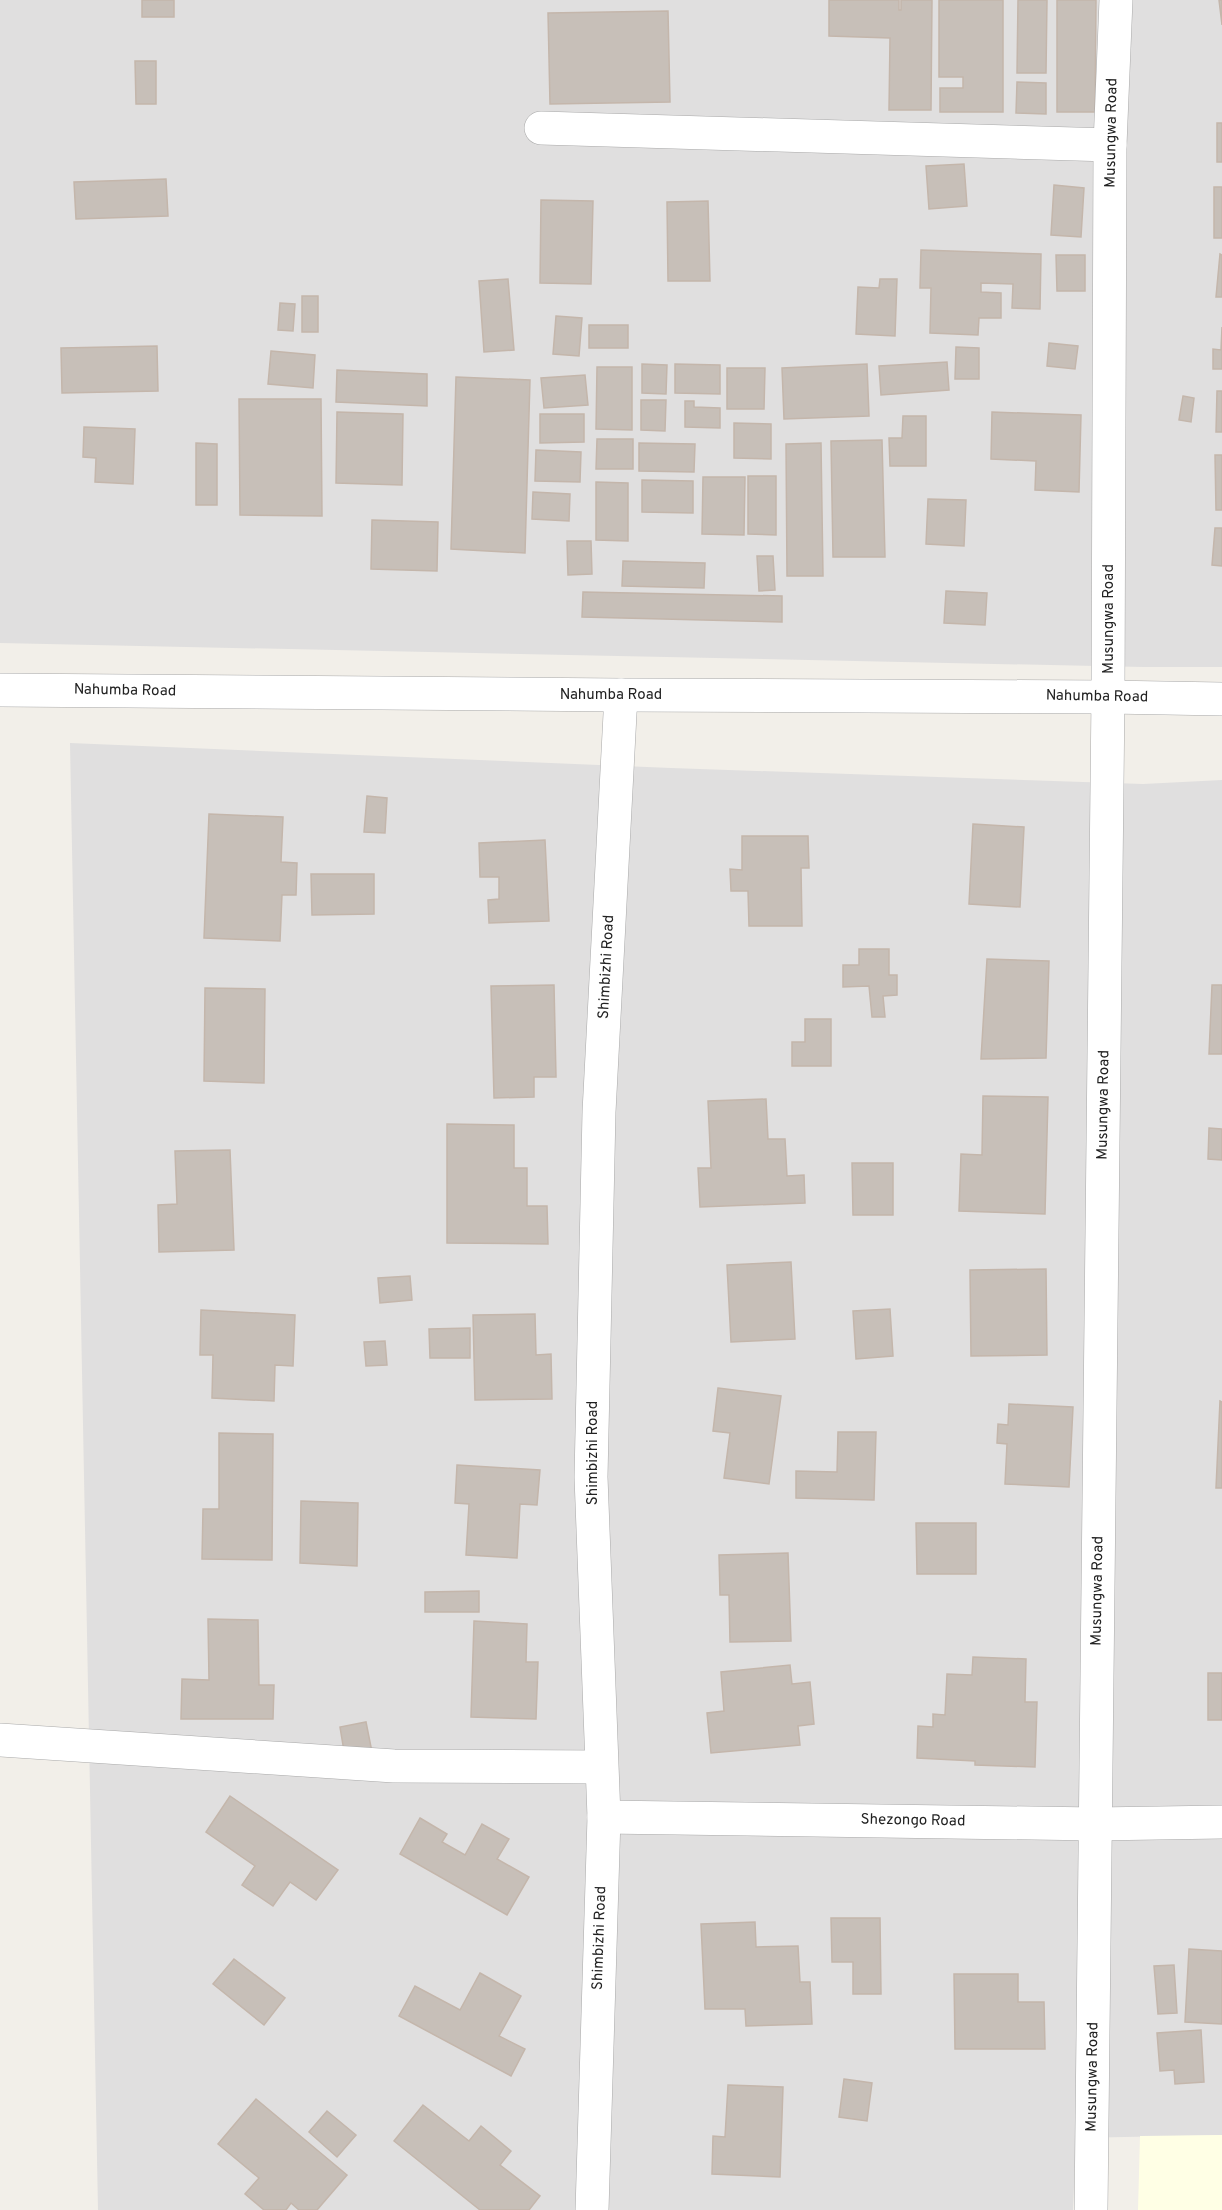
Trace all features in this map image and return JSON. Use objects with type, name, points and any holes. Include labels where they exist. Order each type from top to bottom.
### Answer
[{"type":"street","name":"Musungwa Road","points":[[1091,2210],[1108,697],[1110,145],[1116,0]]},
{"type":"street","points":[[540,128],[1110,145]]},
{"type":"street","name":"Nahumba Road","points":[[0,690],[1222,699]]},
{"type":"street","name":"Shimbizhi Road","points":[[592,2210],[604,1817],[591,1477],[599,1112],[621,695]]},
{"type":"street","points":[[0,1740],[394,1766],[601,1767]]},
{"type":"street","name":"Shezongo Road","points":[[604,1817],[1096,1824],[1222,1822]]},
{"type":"shaded area","points":[[0,0],[1222,0],[1222,667],[0,643]]},
{"type":"shaded area","points":[[70,743],[671,768],[1143,784],[1222,780],[1222,2135],[1076,2138],[1073,2210],[98,2210]]},
{"type":"shaded area","points":[[1222,2135],[1222,2210],[1138,2210],[1140,2136]]},
{"type":"building","points":[[142,0],[174,0],[174,17],[142,17]]},
{"type":"building","points":[[829,0],[899,0],[899,10],[901,10],[901,0],[932,0],[931,110],[889,110],[890,38],[829,36]]},
{"type":"building","points":[[939,0],[1003,0],[1003,112],[940,112],[940,88],[963,88],[963,77],[939,77]]},
{"type":"building","points":[[1018,0],[1047,0],[1046,73],[1017,73]]},
{"type":"building","points":[[1057,0],[1096,0],[1095,112],[1057,112]]},
{"type":"building","points":[[1219,0],[1222,0],[1222,25]]},
{"type":"building","points":[[668,11],[670,102],[550,104],[548,13]]},
{"type":"building","points":[[135,61],[156,61],[156,104],[136,104]]},
{"type":"building","points":[[1017,82],[1046,83],[1046,114],[1016,113]]},
{"type":"building","points":[[1217,123],[1222,123],[1222,162],[1217,162]]},
{"type":"building","points":[[964,164],[967,206],[929,209],[926,166]]},
{"type":"building","points":[[166,179],[168,216],[76,219],[74,182]]},
{"type":"building","points":[[1054,185],[1084,188],[1081,237],[1051,235]]},
{"type":"building","points":[[1214,187],[1222,187],[1222,238],[1214,238]]},
{"type":"building","points":[[541,200],[593,201],[591,284],[540,283]]},
{"type":"building","points":[[708,201],[710,281],[668,281],[667,202]]},
{"type":"building","points":[[921,250],[1041,254],[1040,309],[1012,308],[1013,284],[981,283],[981,292],[1001,293],[1001,318],[979,318],[978,335],[930,333],[931,288],[920,288]]},
{"type":"building","points":[[1220,254],[1222,255],[1222,297],[1216,297]]},
{"type":"building","points":[[1056,255],[1085,255],[1085,291],[1057,291]]},
{"type":"building","points":[[508,279],[514,350],[484,352],[479,281]]},
{"type":"building","points":[[880,279],[897,279],[895,336],[856,334],[858,287],[879,288]]},
{"type":"building","points":[[302,296],[318,296],[318,332],[302,332]]},
{"type":"building","points":[[280,303],[295,304],[293,331],[278,330]]},
{"type":"building","points":[[556,316],[582,318],[579,356],[553,354]]},
{"type":"building","points":[[589,325],[628,325],[628,348],[589,348]]},
{"type":"building","points":[[1222,327],[1222,369],[1213,369],[1213,349],[1221,350]]},
{"type":"building","points":[[1049,343],[1078,346],[1075,369],[1047,366]]},
{"type":"building","points":[[157,346],[158,391],[62,393],[61,348]]},
{"type":"building","points":[[956,347],[979,348],[979,379],[955,379]]},
{"type":"building","points":[[271,351],[315,355],[313,388],[268,384]]},
{"type":"building","points":[[947,362],[949,390],[881,395],[879,366]]},
{"type":"building","points":[[642,364],[667,365],[666,394],[642,393]]},
{"type":"building","points":[[675,364],[720,365],[720,394],[675,393]]},
{"type":"building","points":[[867,364],[869,416],[784,419],[782,368]]},
{"type":"building","points":[[597,367],[632,367],[632,430],[596,429]]},
{"type":"building","points":[[727,368],[765,368],[764,409],[727,409]]},
{"type":"building","points":[[337,370],[427,374],[427,406],[336,402]]},
{"type":"building","points":[[585,375],[588,405],[544,408],[541,378]]},
{"type":"building","points":[[456,377],[530,380],[525,553],[451,549]]},
{"type":"building","points":[[1217,391],[1222,391],[1222,432],[1216,432]]},
{"type":"building","points":[[1183,396],[1194,398],[1191,422],[1179,420]]},
{"type":"building","points":[[239,399],[321,399],[322,516],[240,515]]},
{"type":"building","points":[[641,400],[666,400],[665,431],[641,430]]},
{"type":"building","points":[[685,401],[694,401],[694,407],[720,408],[720,428],[685,427]]},
{"type":"building","points":[[337,412],[403,414],[402,485],[336,483]]},
{"type":"building","points":[[992,412],[1081,415],[1079,492],[1035,490],[1036,461],[991,459]]},
{"type":"building","points":[[540,414],[584,414],[584,442],[540,443]]},
{"type":"building","points":[[903,416],[926,416],[926,466],[890,466],[889,438],[902,438]]},
{"type":"building","points":[[734,423],[771,424],[771,459],[734,458]]},
{"type":"building","points":[[84,427],[135,429],[133,484],[95,482],[96,458],[83,457]]},
{"type":"building","points":[[597,439],[633,439],[633,469],[596,469]]},
{"type":"building","points":[[882,440],[885,557],[833,557],[831,441]]},
{"type":"building","points":[[196,443],[217,444],[217,505],[196,505]]},
{"type":"building","points":[[639,443],[695,444],[694,472],[639,471]]},
{"type":"building","points":[[821,443],[823,576],[787,576],[786,444]]},
{"type":"building","points":[[536,450],[581,452],[580,482],[535,481]]},
{"type":"building","points":[[1215,455],[1222,455],[1222,510],[1216,510]]},
{"type":"building","points":[[748,476],[776,476],[776,535],[748,534]]},
{"type":"building","points":[[703,477],[745,477],[744,535],[702,534]]},
{"type":"building","points":[[642,480],[693,481],[693,513],[642,512]]},
{"type":"building","points":[[596,482],[628,483],[628,541],[596,540]]},
{"type":"building","points":[[533,492],[570,494],[569,521],[532,519]]},
{"type":"building","points":[[928,499],[966,500],[964,546],[926,544]]},
{"type":"building","points":[[372,520],[438,522],[437,571],[371,569]]},
{"type":"building","points":[[1215,528],[1222,528],[1222,566],[1212,565]]},
{"type":"building","points":[[567,541],[591,541],[592,574],[568,575]]},
{"type":"building","points":[[757,556],[773,556],[775,590],[759,591]]},
{"type":"building","points":[[623,561],[705,563],[704,588],[622,586]]},
{"type":"building","points":[[946,591],[987,593],[985,625],[944,623]]},
{"type":"building","points":[[583,592],[782,596],[782,622],[582,617]]},
{"type":"building","points":[[367,796],[387,798],[385,833],[364,832]]},
{"type":"building","points":[[209,814],[283,817],[281,862],[297,863],[296,895],[282,895],[280,941],[204,938]]},
{"type":"building","points":[[973,824],[1024,827],[1020,907],[969,904]]},
{"type":"building","points":[[742,836],[808,836],[809,868],[801,868],[802,926],[749,926],[748,891],[731,891],[730,869],[742,870]]},
{"type":"building","points":[[545,840],[549,921],[489,923],[488,900],[499,899],[499,877],[480,877],[479,843]]},
{"type":"building","points":[[311,874],[374,874],[374,914],[312,915]]},
{"type":"building","points":[[859,949],[889,949],[889,975],[897,975],[897,995],[883,996],[885,1017],[872,1017],[869,986],[843,987],[843,965],[859,965]]},
{"type":"building","points":[[987,959],[1049,961],[1046,1058],[981,1059]]},
{"type":"building","points":[[554,985],[556,1077],[534,1077],[534,1097],[494,1098],[491,986]]},
{"type":"building","points":[[1212,985],[1222,985],[1222,1054],[1209,1054]]},
{"type":"building","points":[[205,988],[265,989],[264,1083],[204,1081]]},
{"type":"building","points":[[805,1019],[831,1019],[831,1066],[792,1066],[792,1042],[805,1042]]},
{"type":"building","points":[[983,1096],[1048,1097],[1045,1214],[959,1211],[961,1154],[982,1155]]},
{"type":"building","points":[[766,1099],[768,1139],[785,1139],[787,1176],[804,1175],[805,1203],[700,1207],[698,1168],[711,1168],[708,1101]]},
{"type":"building","points":[[447,1124],[514,1125],[514,1168],[527,1168],[527,1206],[547,1206],[548,1244],[447,1243]]},
{"type":"building","points":[[1209,1128],[1222,1129],[1222,1160],[1208,1159]]},
{"type":"building","points":[[230,1150],[234,1250],[159,1252],[158,1205],[177,1204],[175,1151]]},
{"type":"building","points":[[852,1163],[893,1163],[893,1215],[853,1215]]},
{"type":"building","points":[[791,1262],[795,1339],[731,1342],[727,1265]]},
{"type":"building","points":[[1046,1269],[1047,1355],[971,1356],[970,1270]]},
{"type":"building","points":[[410,1276],[412,1300],[380,1303],[378,1278]]},
{"type":"building","points":[[890,1309],[893,1356],[856,1359],[853,1311]]},
{"type":"building","points":[[201,1310],[295,1315],[293,1366],[275,1365],[274,1401],[212,1398],[213,1355],[200,1355]]},
{"type":"building","points":[[535,1314],[536,1355],[551,1354],[552,1399],[475,1400],[473,1315]]},
{"type":"building","points":[[470,1328],[470,1358],[430,1358],[429,1329]]},
{"type":"building","points":[[385,1341],[387,1365],[366,1366],[364,1342]]},
{"type":"building","points":[[718,1388],[781,1396],[769,1484],[724,1478],[730,1433],[713,1431]]},
{"type":"building","points":[[1220,1401],[1222,1402],[1222,1488],[1216,1488]]},
{"type":"building","points":[[1009,1404],[1073,1407],[1069,1487],[1005,1484],[1007,1444],[997,1443],[998,1424],[1008,1425]]},
{"type":"building","points":[[838,1432],[876,1432],[874,1500],[796,1498],[796,1471],[837,1472]]},
{"type":"building","points":[[219,1433],[273,1434],[272,1560],[202,1559],[203,1509],[219,1509]]},
{"type":"building","points":[[457,1465],[540,1470],[537,1505],[520,1504],[517,1558],[466,1555],[469,1504],[455,1503]]},
{"type":"building","points":[[301,1501],[358,1503],[357,1566],[300,1563]]},
{"type":"building","points":[[916,1523],[976,1523],[976,1574],[917,1574]]},
{"type":"building","points":[[788,1553],[791,1641],[730,1642],[729,1595],[720,1595],[719,1555]]},
{"type":"building","points":[[479,1591],[479,1612],[425,1612],[425,1592]]},
{"type":"building","points":[[208,1619],[258,1620],[259,1685],[274,1685],[273,1719],[181,1719],[182,1679],[209,1680]]},
{"type":"building","points":[[474,1621],[527,1624],[526,1662],[538,1662],[536,1719],[471,1717]]},
{"type":"building","points":[[973,1657],[1026,1659],[1025,1702],[1037,1702],[1035,1767],[975,1765],[975,1761],[917,1758],[918,1726],[933,1727],[933,1714],[945,1715],[947,1674],[972,1675]]},
{"type":"building","points":[[790,1665],[792,1684],[810,1682],[814,1724],[798,1726],[800,1745],[711,1753],[707,1713],[724,1711],[721,1672]]},
{"type":"building","points":[[1208,1673],[1222,1673],[1222,1720],[1208,1720]]},
{"type":"building","points":[[366,1722],[372,1752],[345,1757],[340,1727]]},
{"type":"building","points":[[230,1796],[338,1870],[316,1900],[290,1882],[273,1906],[242,1885],[255,1866],[206,1832]]},
{"type":"building","points":[[420,1818],[447,1834],[442,1842],[465,1855],[482,1824],[509,1839],[497,1859],[529,1877],[507,1915],[400,1854]]},
{"type":"building","points":[[831,1918],[880,1918],[881,1994],[853,1994],[853,1962],[832,1962]]},
{"type":"building","points":[[755,1922],[756,1947],[798,1946],[800,1982],[810,1982],[812,2024],[746,2026],[745,2009],[705,2009],[701,1924]]},
{"type":"building","points":[[1189,1949],[1222,1951],[1222,2024],[1185,2022]]},
{"type":"building","points":[[234,1959],[285,1998],[264,2025],[213,1984]]},
{"type":"building","points":[[1174,1965],[1177,2013],[1158,2014],[1154,1966]]},
{"type":"building","points":[[480,1973],[521,1996],[499,2036],[525,2049],[511,2076],[399,2016],[415,1986],[460,2010]]},
{"type":"building","points":[[954,1974],[1018,1974],[1018,2002],[1044,2002],[1045,2049],[955,2049]]},
{"type":"building","points":[[1201,2030],[1204,2082],[1175,2084],[1174,2070],[1160,2071],[1157,2033]]},
{"type":"building","points":[[844,2079],[872,2083],[867,2121],[839,2117]]},
{"type":"building","points":[[728,2085],[783,2087],[780,2177],[712,2174],[713,2136],[725,2137]]},
{"type":"building","points":[[256,2099],[347,2175],[317,2210],[299,2210],[291,2203],[286,2210],[264,2210],[245,2194],[259,2178],[218,2144]]},
{"type":"building","points":[[423,2105],[469,2141],[481,2126],[511,2151],[500,2165],[540,2196],[529,2210],[480,2210],[394,2141]]},
{"type":"building","points":[[327,2111],[356,2135],[337,2157],[309,2132]]}]
